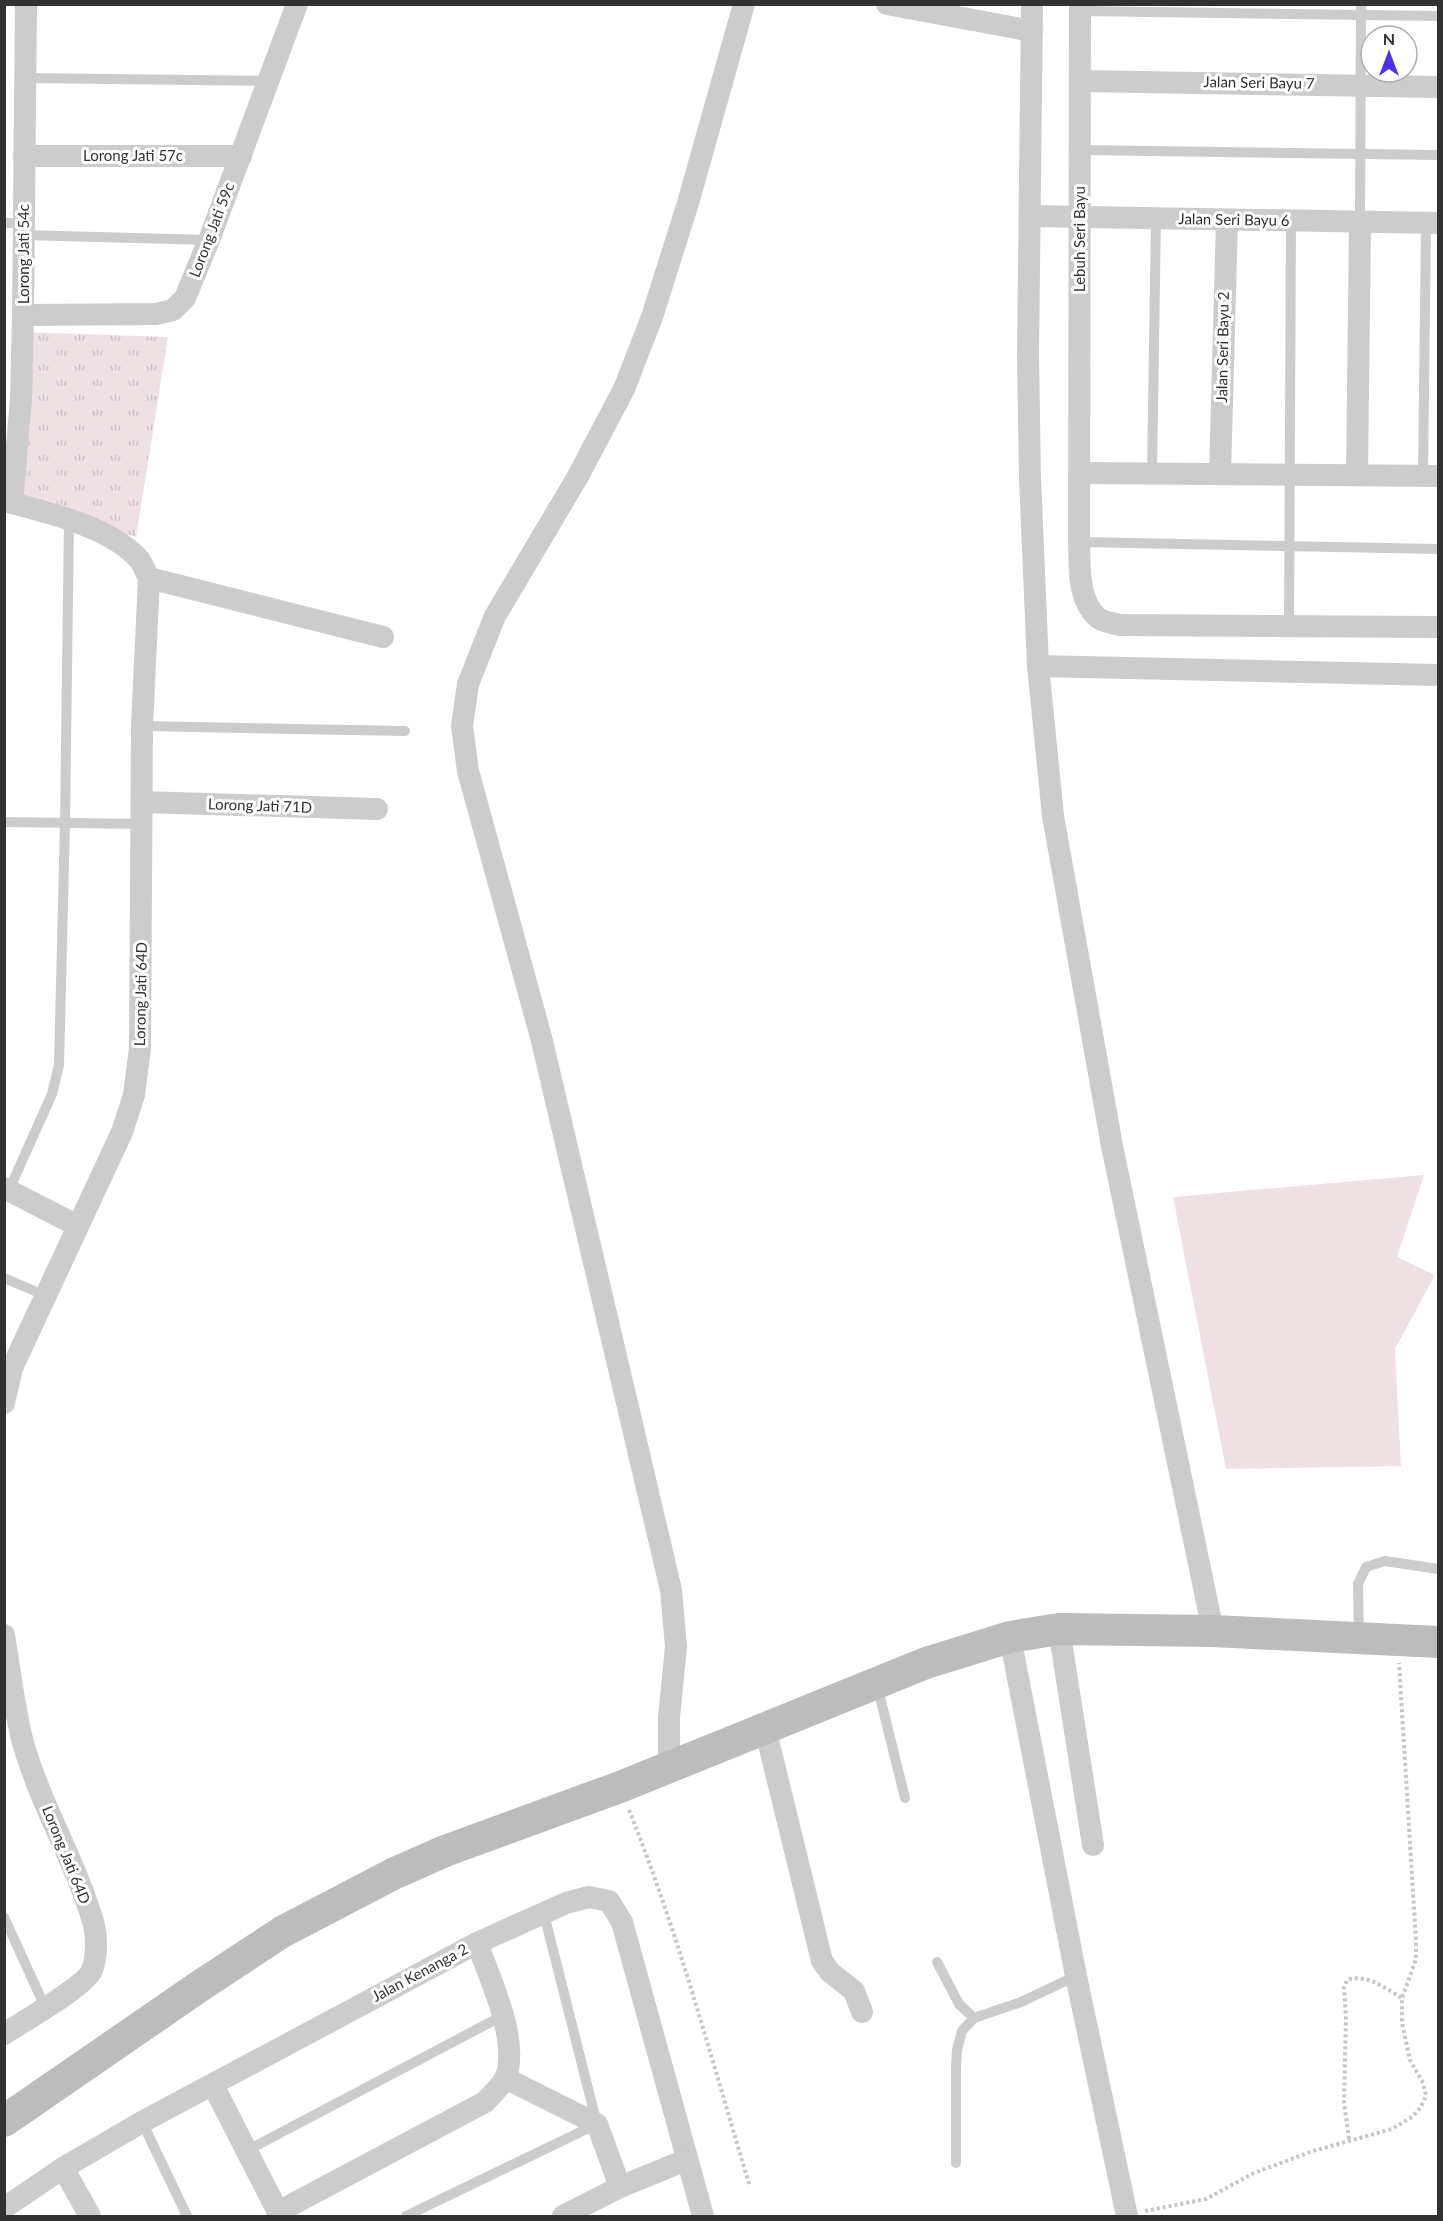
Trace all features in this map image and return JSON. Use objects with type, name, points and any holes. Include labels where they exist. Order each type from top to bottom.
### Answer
[{"type":"main road","points":[[4,2121],[282,1932],[393,1874],[434,1856],[669,1767],[926,1663],[1010,1637],[1059,1629],[1213,1631],[1438,1642]]},
{"type":"street","name":"Lorong Jati 54c","points":[[8,502],[23,315],[17,227],[24,156],[26,4]]},
{"type":"street","name":"Lorong Jati 59c","points":[[23,315],[156,314],[173,310],[185,298],[270,81],[297,4]]},
{"type":"street","points":[[669,1767],[669,1717],[676,1647],[671,1590],[541,1037],[468,771],[462,726],[468,684],[495,616],[577,478],[624,389],[652,316],[688,203],[744,4]]},
{"type":"street","points":[[887,4],[1032,31]]},
{"type":"street","points":[[1032,4],[1030,478],[1038,666],[1053,816],[1112,1146],[1213,1631]]},
{"type":"street","name":"Lebuh Seri Bayu","points":[[1080,8],[1079,542],[1080,579],[1087,603],[1099,619],[1120,624],[1289,626]]},
{"type":"street","name":"Jalan Seri Bayu 7","points":[[1080,81],[1359,84]]},
{"type":"street","name":"Jalan Seri Bayu 7","points":[[1361,84],[1438,87]]},
{"type":"street","name":"Lorong Jati 57c","points":[[24,156],[241,156]]},
{"type":"street","name":"Jalan Seri Bayu 6","points":[[1030,216],[1432,223]]},
{"type":"street","name":"Jalan Seri Bayu 2","points":[[1220,474],[1227,220]]},
{"type":"street","points":[[1357,475],[1360,222]]},
{"type":"street","points":[[1080,472],[1431,476]]},
{"type":"street","points":[[8,502],[69,520],[117,540],[144,568],[383,637]]},
{"type":"street","name":"Lorong Jati 64D","points":[[4,1403],[8,1367],[122,1132],[134,1095],[140,1048],[144,568]]},
{"type":"street","points":[[1289,626],[1438,627]]},
{"type":"street","points":[[1038,666],[1438,675]]},
{"type":"street","name":"Lorong Jati 71D","points":[[142,813],[377,809]]},
{"type":"street","points":[[7,1189],[78,1226]]},
{"type":"street","points":[[1059,1629],[1093,1845]]},
{"type":"street","name":"Lorong Jati 64D","points":[[4,2034],[79,1985],[92,1972],[96,1950],[94,1927],[76,1876],[34,1779],[17,1713],[5,1636]]},
{"type":"street","points":[[1010,1637],[1076,1976],[1126,2215]]},
{"type":"street","points":[[765,1728],[822,1961],[830,1972],[854,1991],[862,2012]]},
{"type":"street","name":"Jalan Kenanga 2","points":[[4,2208],[63,2168],[142,2122],[477,1943],[566,1903],[589,1897],[609,1901],[622,1922],[703,2217]]},
{"type":"street","points":[[213,2085],[279,2215],[485,2102],[505,2078],[509,2047],[504,2015],[477,1943]]},
{"type":"street","points":[[505,2078],[597,2124],[620,2187]]},
{"type":"street","points":[[563,2217],[620,2187],[686,2160]]},
{"type":"street","points":[[63,2168],[90,2217]]},
{"type":"lane","points":[[1080,8],[1361,10],[1438,16]]},
{"type":"lane","points":[[25,78],[270,81]]},
{"type":"lane","points":[[1360,222],[1361,84]]},
{"type":"lane","points":[[1080,150],[1438,155]]},
{"type":"lane","points":[[1152,473],[1156,218]]},
{"type":"lane","points":[[1289,626],[1291,221]]},
{"type":"lane","points":[[1431,476],[1432,223]]},
{"type":"lane","points":[[17,227],[209,240]]},
{"type":"lane","points":[[7,1189],[52,1094],[59,1065],[69,520]]},
{"type":"lane","points":[[1079,542],[1438,549]]},
{"type":"lane","points":[[142,726],[405,731]]},
{"type":"lane","points":[[4,822],[65,824],[142,813]]},
{"type":"lane","points":[[4,1278],[44,1295]]},
{"type":"lane","points":[[1359,1637],[1358,1584],[1366,1567],[1385,1561],[1438,1569]]},
{"type":"lane","points":[[877,1682],[905,1798]]},
{"type":"lane","points":[[406,2217],[597,2124],[544,1914]]},
{"type":"lane","points":[[4,1917],[45,2007]]},
{"type":"lane","points":[[937,1962],[959,2004],[974,2018]]},
{"type":"lane","points":[[956,2163],[957,2050],[962,2031],[974,2018],[1021,2002],[1076,1976]]},
{"type":"lane","points":[[246,2151],[504,2015]]},
{"type":"lane","points":[[142,2122],[187,2217]]},
{"type":"path","points":[[1126,2215],[1206,2199],[1254,2173],[1349,2139],[1392,2128],[1412,2117],[1421,2107],[1426,2096],[1423,2084],[1410,2060],[1402,2023],[1402,1998],[1416,1959],[1416,1941],[1397,1639]]},
{"type":"path","points":[[620,1786],[651,1864],[686,1971],[750,2187]]},
{"type":"path","points":[[1349,2139],[1344,2102],[1346,2016],[1344,1988],[1347,1980],[1355,1977],[1365,1978],[1402,1998]]},
{"type":"green space","points":[[20,332],[168,337],[136,537],[5,494]]},
{"type":"green space","points":[[1424,1175],[1397,1257],[1435,1275],[1395,1349],[1401,1466],[1226,1469],[1173,1197]]}]
